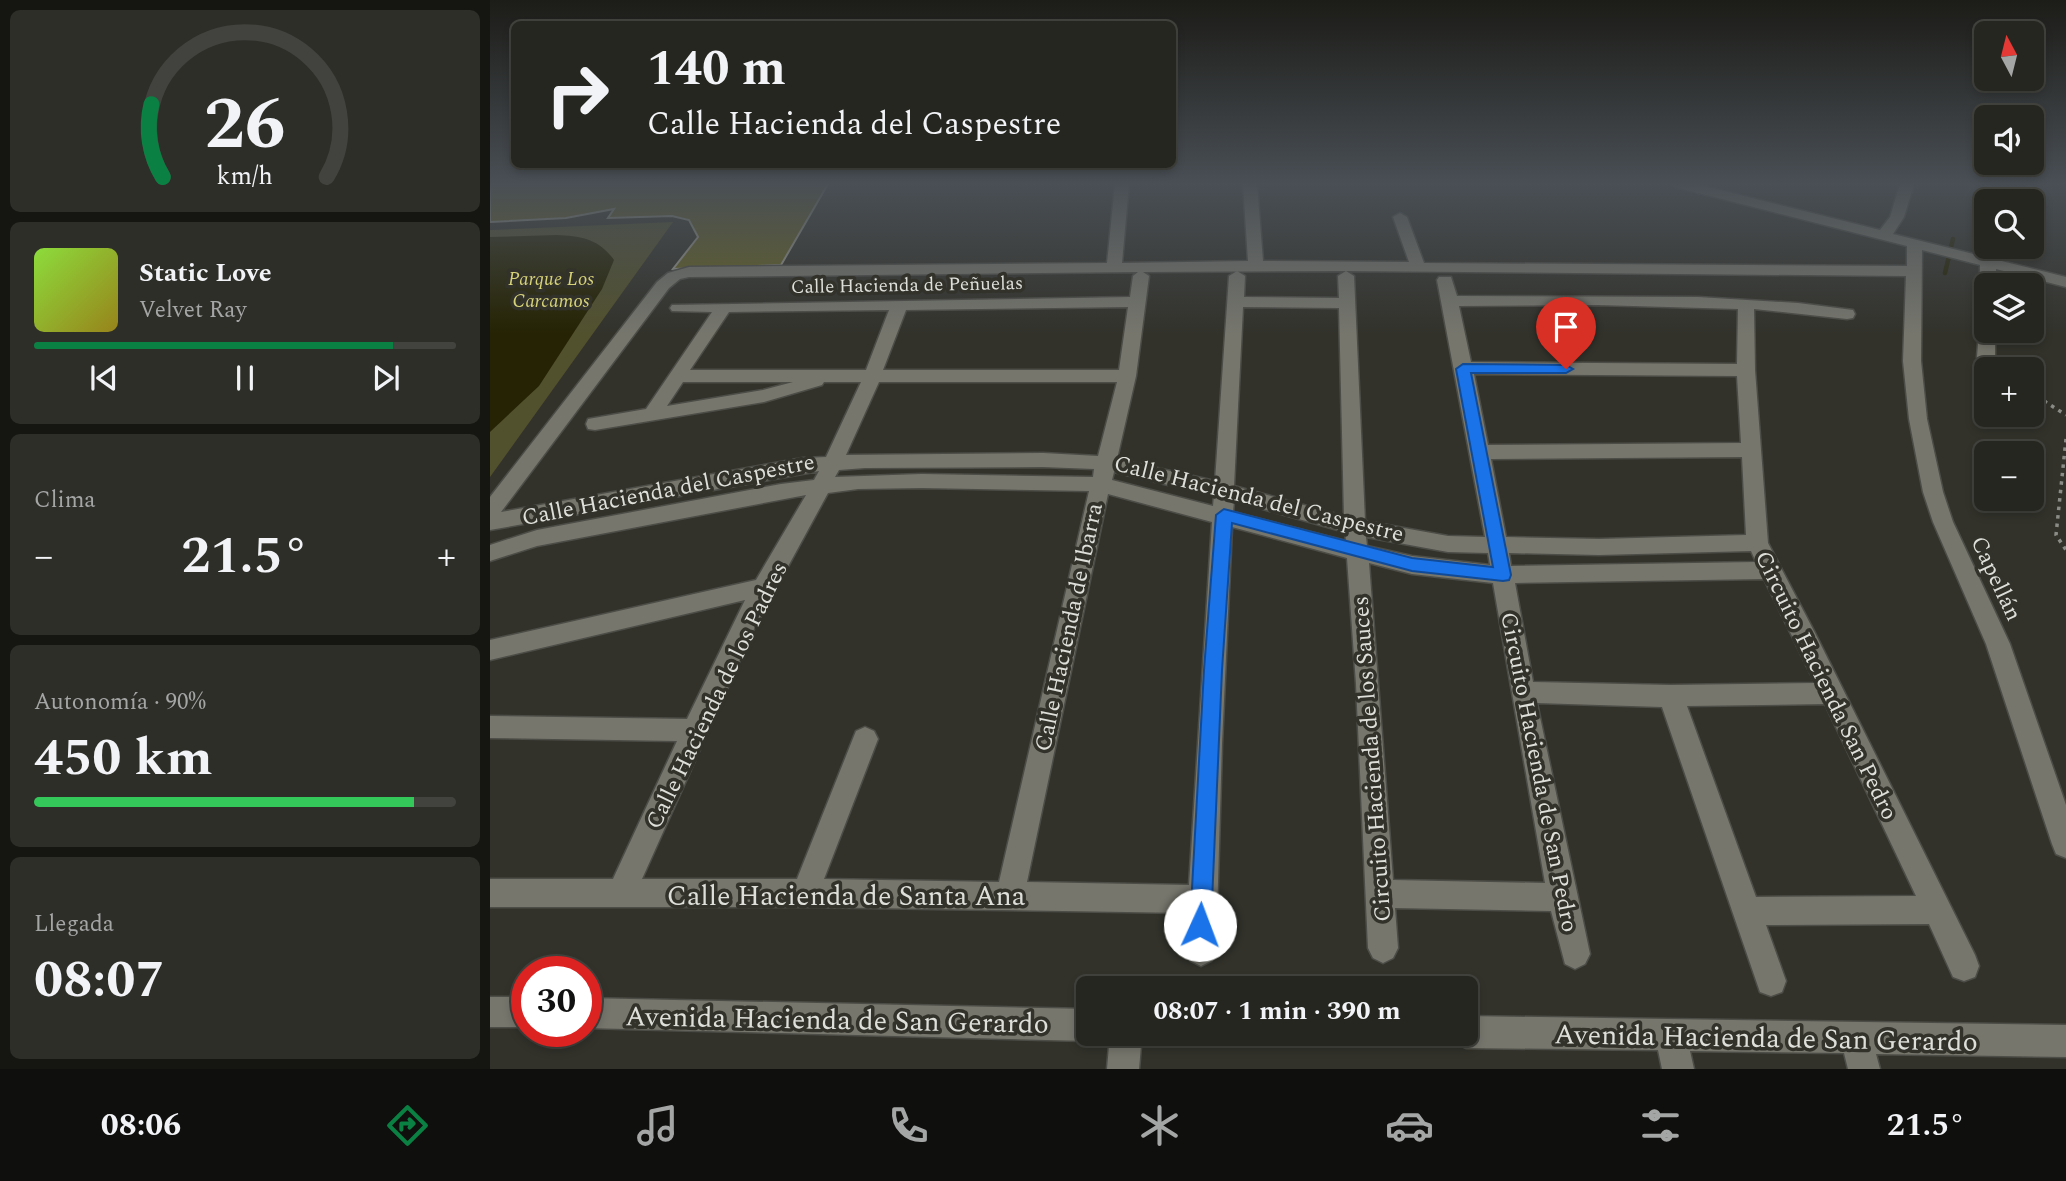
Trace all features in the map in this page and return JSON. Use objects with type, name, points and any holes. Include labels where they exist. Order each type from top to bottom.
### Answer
[{"type":"street","points":[[1114,267],[1117,234]]},
{"type":"street","points":[[1254,234],[1256,266]]},
{"type":"street","points":[[1406,234],[1418,267]]},
{"type":"street","points":[[1876,234],[2066,282]]},
{"type":"street","name":"Capellán","points":[[1922,246],[1916,271],[1912,361],[1918,419],[1933,492],[1943,522],[1998,644],[2066,844]]},
{"type":"street","points":[[1989,262],[1989,273]]},
{"type":"street","points":[[490,512],[663,285],[679,275],[715,270],[1256,266],[1916,271]]},
{"type":"street","name":"Calle Hacienda de Ibarra","points":[[1010,896],[1102,473],[1127,376],[1141,276]]},
{"type":"street","points":[[1201,951],[1216,609],[1237,276]]},
{"type":"street","name":"Circuito Hacienda de los Sauces","points":[[1346,276],[1356,552],[1368,684],[1383,948]]},
{"type":"street","name":"Circuito Hacienda de San Pedro","points":[[1575,954],[1541,799],[1498,547],[1447,290],[1746,304],[1847,314]]},
{"type":"street","name":"Calle Hacienda de Peñuelas","points":[[678,308],[1137,302]]},
{"type":"street","points":[[1236,302],[1346,303]]},
{"type":"street","name":"Circuito Hacienda San Pedro","points":[[1746,304],[1746,370],[1757,543],[1964,966]]},
{"type":"street","name":"Calle Hacienda de los Padres","points":[[621,894],[694,730],[762,587],[793,538],[875,374],[899,306]]},
{"type":"street","points":[[652,414],[724,307]]},
{"type":"street","points":[[1986,356],[1987,343]]},
{"type":"street","points":[[1463,369],[1746,370]]},
{"type":"street","points":[[595,424],[764,396],[834,374]]},
{"type":"street","points":[[678,376],[1127,376]]},
{"type":"street","points":[[1480,452],[1750,450]]},
{"type":"street","name":"Calle Hacienda del Caspestre","points":[[490,522],[781,468],[931,459],[1102,473],[1224,491],[1355,527],[1448,544],[1498,547],[1757,543]]},
{"type":"street","name":"Calle Hacienda del Caspestre","points":[[490,553],[537,538],[707,503],[820,485],[1102,473],[1224,515],[1412,565],[1503,575],[1769,570]]},
{"type":"street","points":[[490,650],[762,587]]},
{"type":"street","points":[[1523,692],[1671,696],[1832,693]]},
{"type":"street","points":[[1671,696],[1771,981]]},
{"type":"street","points":[[490,727],[694,730]]},
{"type":"street","points":[[805,893],[865,739]]},
{"type":"street","name":"Calle Hacienda de Santa Ana","points":[[490,893],[805,893],[1202,899]]},
{"type":"street","points":[[1379,894],[1562,897]]},
{"type":"street","points":[[1746,911],[1935,910]]},
{"type":"street","points":[[490,1012],[511,1012]]},
{"type":"street","name":"Avenida Hacienda de San Gerardo","points":[[602,1013],[1076,1025]]},
{"type":"street","name":"Avenida Hacienda de San Gerardo","points":[[1478,1032],[2066,1041]]},
{"type":"street","points":[[1670,1035],[1678,1069]]},
{"type":"street","points":[[1856,1038],[1864,1069]]},
{"type":"street","points":[[1123,1069],[1125,1046]]},
{"type":"path","points":[[2044,401],[2066,415]]},
{"type":"path","points":[[2066,439],[2056,535],[2066,550]]},
{"type":"green space","name":"Parque Los Carcamos","points":[[490,234],[664,234],[490,477]]},
{"type":"shaded area","name":"Parque Los Carcamos","points":[[574,236],[596,243],[614,260],[602,289],[539,386],[490,432],[490,237]]},
{"type":"building","points":[[696,234],[799,234],[781,265],[673,269],[698,237]]},
{"type":"waterway","points":[[1945,273],[1953,239]]},
{"type":"route","points":[[1200,925],[1217,596],[1224,515],[1412,565],[1503,575],[1463,369],[1566,369]]}]
